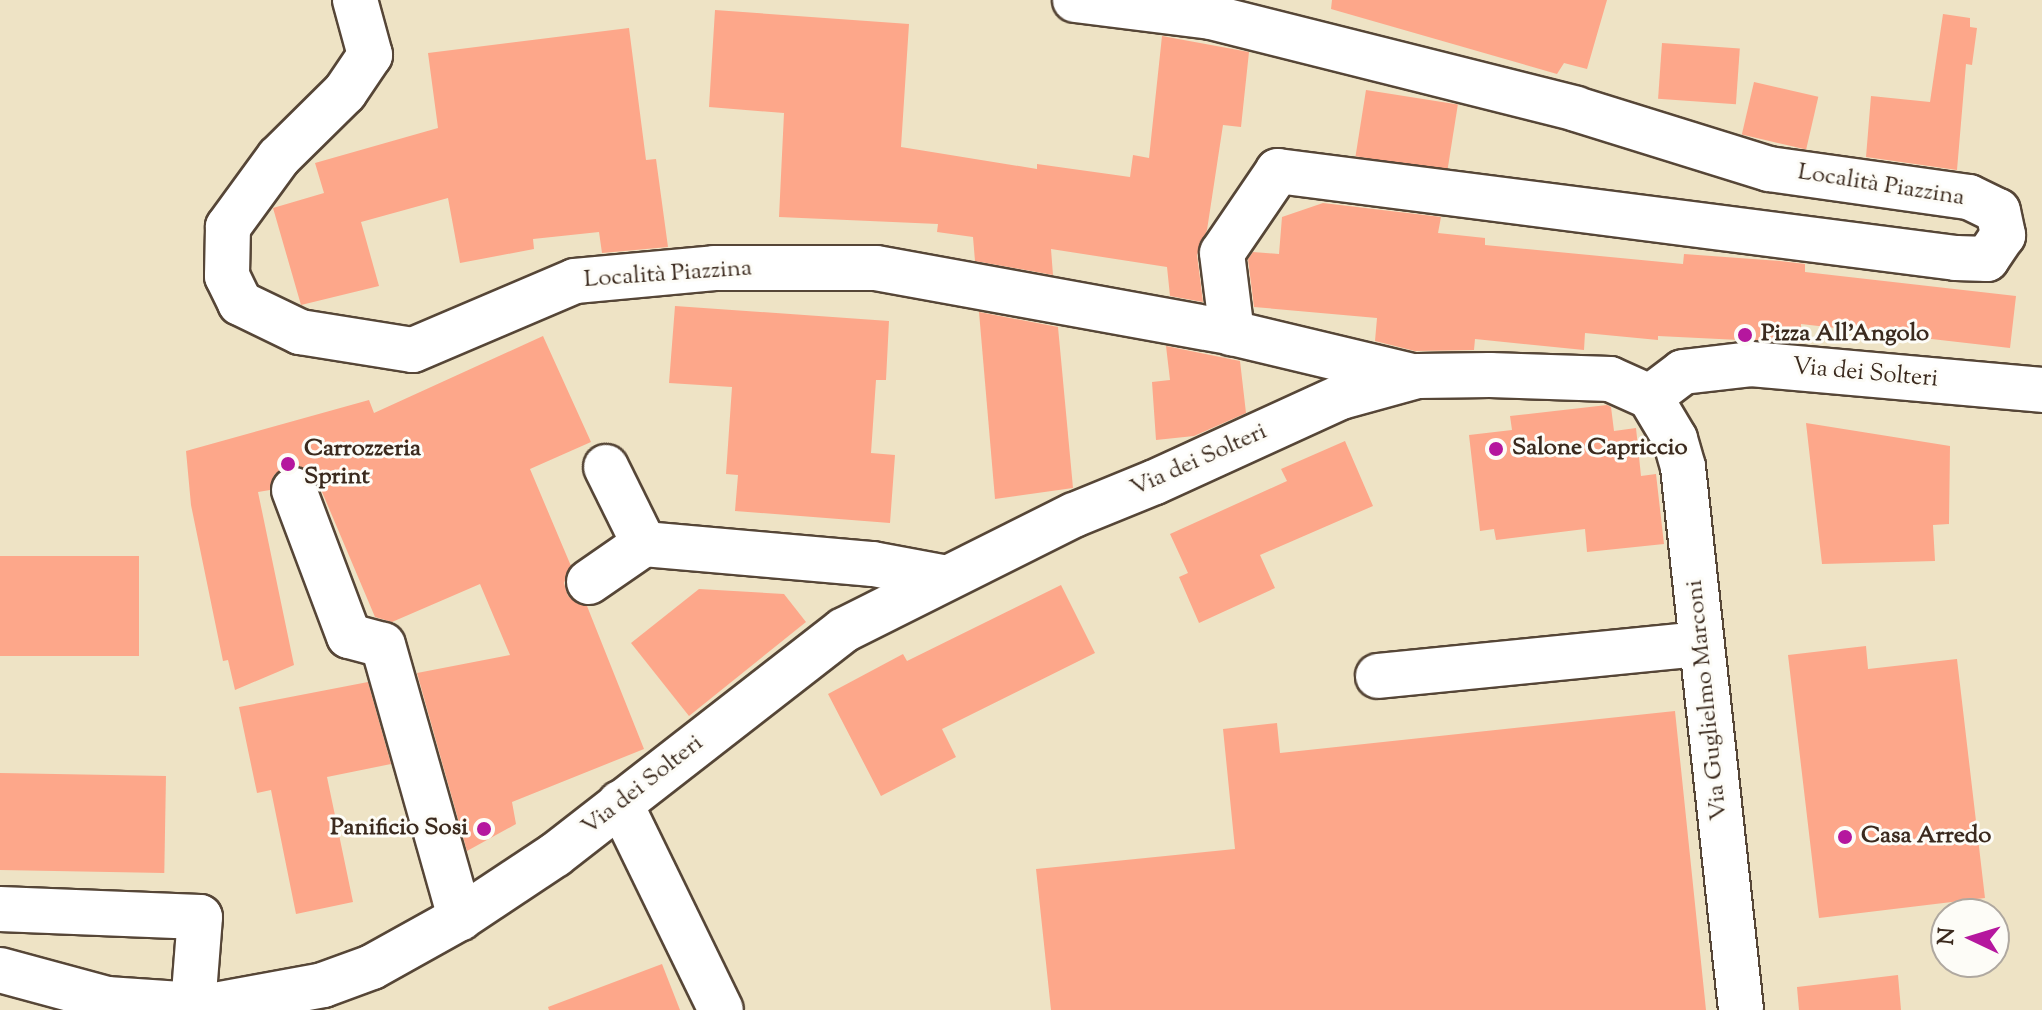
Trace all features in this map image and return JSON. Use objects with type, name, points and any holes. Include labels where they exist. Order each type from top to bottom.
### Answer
[{"type":"street","name":"Località Piazzina","points":[[355,0],[370,55],[345,92],[279,157],[228,227],[227,276],[240,303],[300,332],[413,350],[575,281],[714,268],[876,268],[1232,333],[1359,366],[1418,376]]},
{"type":"street","name":"Località Piazzina","points":[[1075,0],[1211,17],[1576,109],[1769,169],[1969,197],[1998,211],[2003,235],[1987,259],[1956,258],[1278,171],[1222,253],[1232,333]]},
{"type":"street","name":"Via dei Solteri","points":[[0,970],[107,999],[210,1006],[323,985],[372,967],[460,918],[555,855],[844,630],[1074,515],[1155,482],[1341,397],[1418,376],[1610,379],[1650,397],[1683,372],[1751,364],[2042,390]]},
{"type":"street","name":"Via Guglielmo Marconi","points":[[1650,397],[1675,439],[1683,467],[1741,1010]]},
{"type":"street","points":[[606,467],[644,544]]},
{"type":"street","points":[[294,490],[349,636],[383,645],[460,918]]},
{"type":"street","points":[[589,582],[644,544],[873,564],[947,578]]},
{"type":"street","points":[[1378,676],[1701,644]]},
{"type":"street","points":[[620,803],[721,1010]]},
{"type":"street","points":[[0,909],[200,917],[193,1005]]},
{"type":"building","points":[[1332,0],[1607,0],[1587,69],[1564,63],[1557,74],[1331,9]]},
{"type":"building","points":[[715,10],[909,24],[901,147],[1037,169],[1037,164],[1130,177],[1133,155],[1149,158],[1162,36],[1249,52],[1241,127],[1223,125],[1207,230],[1197,255],[1203,302],[1170,296],[1167,267],[1051,249],[1053,275],[975,261],[973,237],[937,232],[938,224],[779,217],[784,113],[709,107]]},
{"type":"building","points":[[1943,14],[1970,18],[1970,27],[1977,28],[1972,65],[1966,64],[1957,170],[1866,157],[1871,96],[1930,102]]},
{"type":"building","points":[[629,28],[646,160],[656,159],[668,247],[602,253],[599,232],[533,239],[534,249],[460,263],[448,198],[361,222],[379,286],[301,305],[273,208],[324,193],[315,163],[438,128],[428,53]]},
{"type":"building","points":[[1662,43],[1740,48],[1736,104],[1658,99]]},
{"type":"building","points":[[1754,82],[1818,97],[1806,149],[1742,135]]},
{"type":"building","points":[[1366,90],[1458,105],[1447,171],[1356,156]]},
{"type":"building","points":[[1323,203],[1441,217],[1438,233],[1485,238],[1485,245],[1683,264],[1684,254],[1780,261],[1805,264],[1805,272],[2016,296],[2010,348],[1801,324],[1800,343],[1658,336],[1658,340],[1585,333],[1584,350],[1475,339],[1474,350],[1415,351],[1375,341],[1377,318],[1254,307],[1248,259],[1253,252],[1279,254],[1282,217]]},
{"type":"building","points":[[675,306],[889,321],[886,380],[876,380],[871,453],[895,455],[890,523],[735,511],[738,475],[726,474],[732,387],[669,383]]},
{"type":"building","points":[[979,312],[1058,327],[1073,488],[995,499]]},
{"type":"building","points":[[543,336],[591,442],[530,469],[571,566],[564,583],[568,596],[578,604],[587,606],[644,749],[512,802],[516,824],[467,851],[417,673],[510,655],[480,584],[392,622],[375,617],[317,480],[310,471],[299,466],[284,467],[274,475],[270,490],[258,492],[294,665],[235,690],[228,660],[223,661],[191,505],[186,451],[369,400],[374,413]]},
{"type":"building","points":[[1166,346],[1240,361],[1246,413],[1194,436],[1156,440],[1152,382],[1170,380]]},
{"type":"building","points":[[1611,407],[1614,431],[1636,428],[1641,476],[1656,474],[1664,544],[1587,552],[1585,529],[1496,540],[1494,529],[1480,531],[1469,435],[1512,430],[1510,416]]},
{"type":"building","points":[[1806,423],[1950,446],[1949,524],[1933,525],[1935,561],[1822,564]]},
{"type":"building","points":[[1345,441],[1373,506],[1260,555],[1275,588],[1199,623],[1179,577],[1188,573],[1170,534],[1287,481],[1281,469]]},
{"type":"building","points":[[0,556],[139,556],[139,656],[0,656]]},
{"type":"building","points":[[1061,585],[1095,653],[942,729],[956,757],[881,796],[828,694],[903,654],[907,661]]},
{"type":"building","points":[[699,589],[784,594],[806,622],[689,716],[631,643]]},
{"type":"building","points":[[1866,646],[1868,669],[1957,659],[1985,898],[1930,898],[1930,905],[1819,918],[1788,655]]},
{"type":"building","points":[[368,682],[391,764],[327,777],[353,902],[296,914],[271,790],[257,793],[239,707]]},
{"type":"building","points":[[1675,711],[1706,1010],[1051,1010],[1036,869],[1235,849],[1223,729],[1277,723],[1280,753]]},
{"type":"building","points":[[0,773],[166,776],[164,873],[0,870]]},
{"type":"building","points":[[662,964],[680,1010],[549,1010],[548,1007]]},
{"type":"building","points":[[1898,975],[1901,1010],[1799,1010],[1797,987]]},
{"type":"place","name":"Pizza All'Angolo","points":[[1745,335]]},
{"type":"place","name":"Salone Capriccio","points":[[1496,449]]},
{"type":"place","name":"Carrozzeria Sprint","points":[[288,464]]},
{"type":"place","name":"Panificio Sosi","points":[[484,829]]},
{"type":"place","name":"Casa Arredo","points":[[1845,837]]}]
